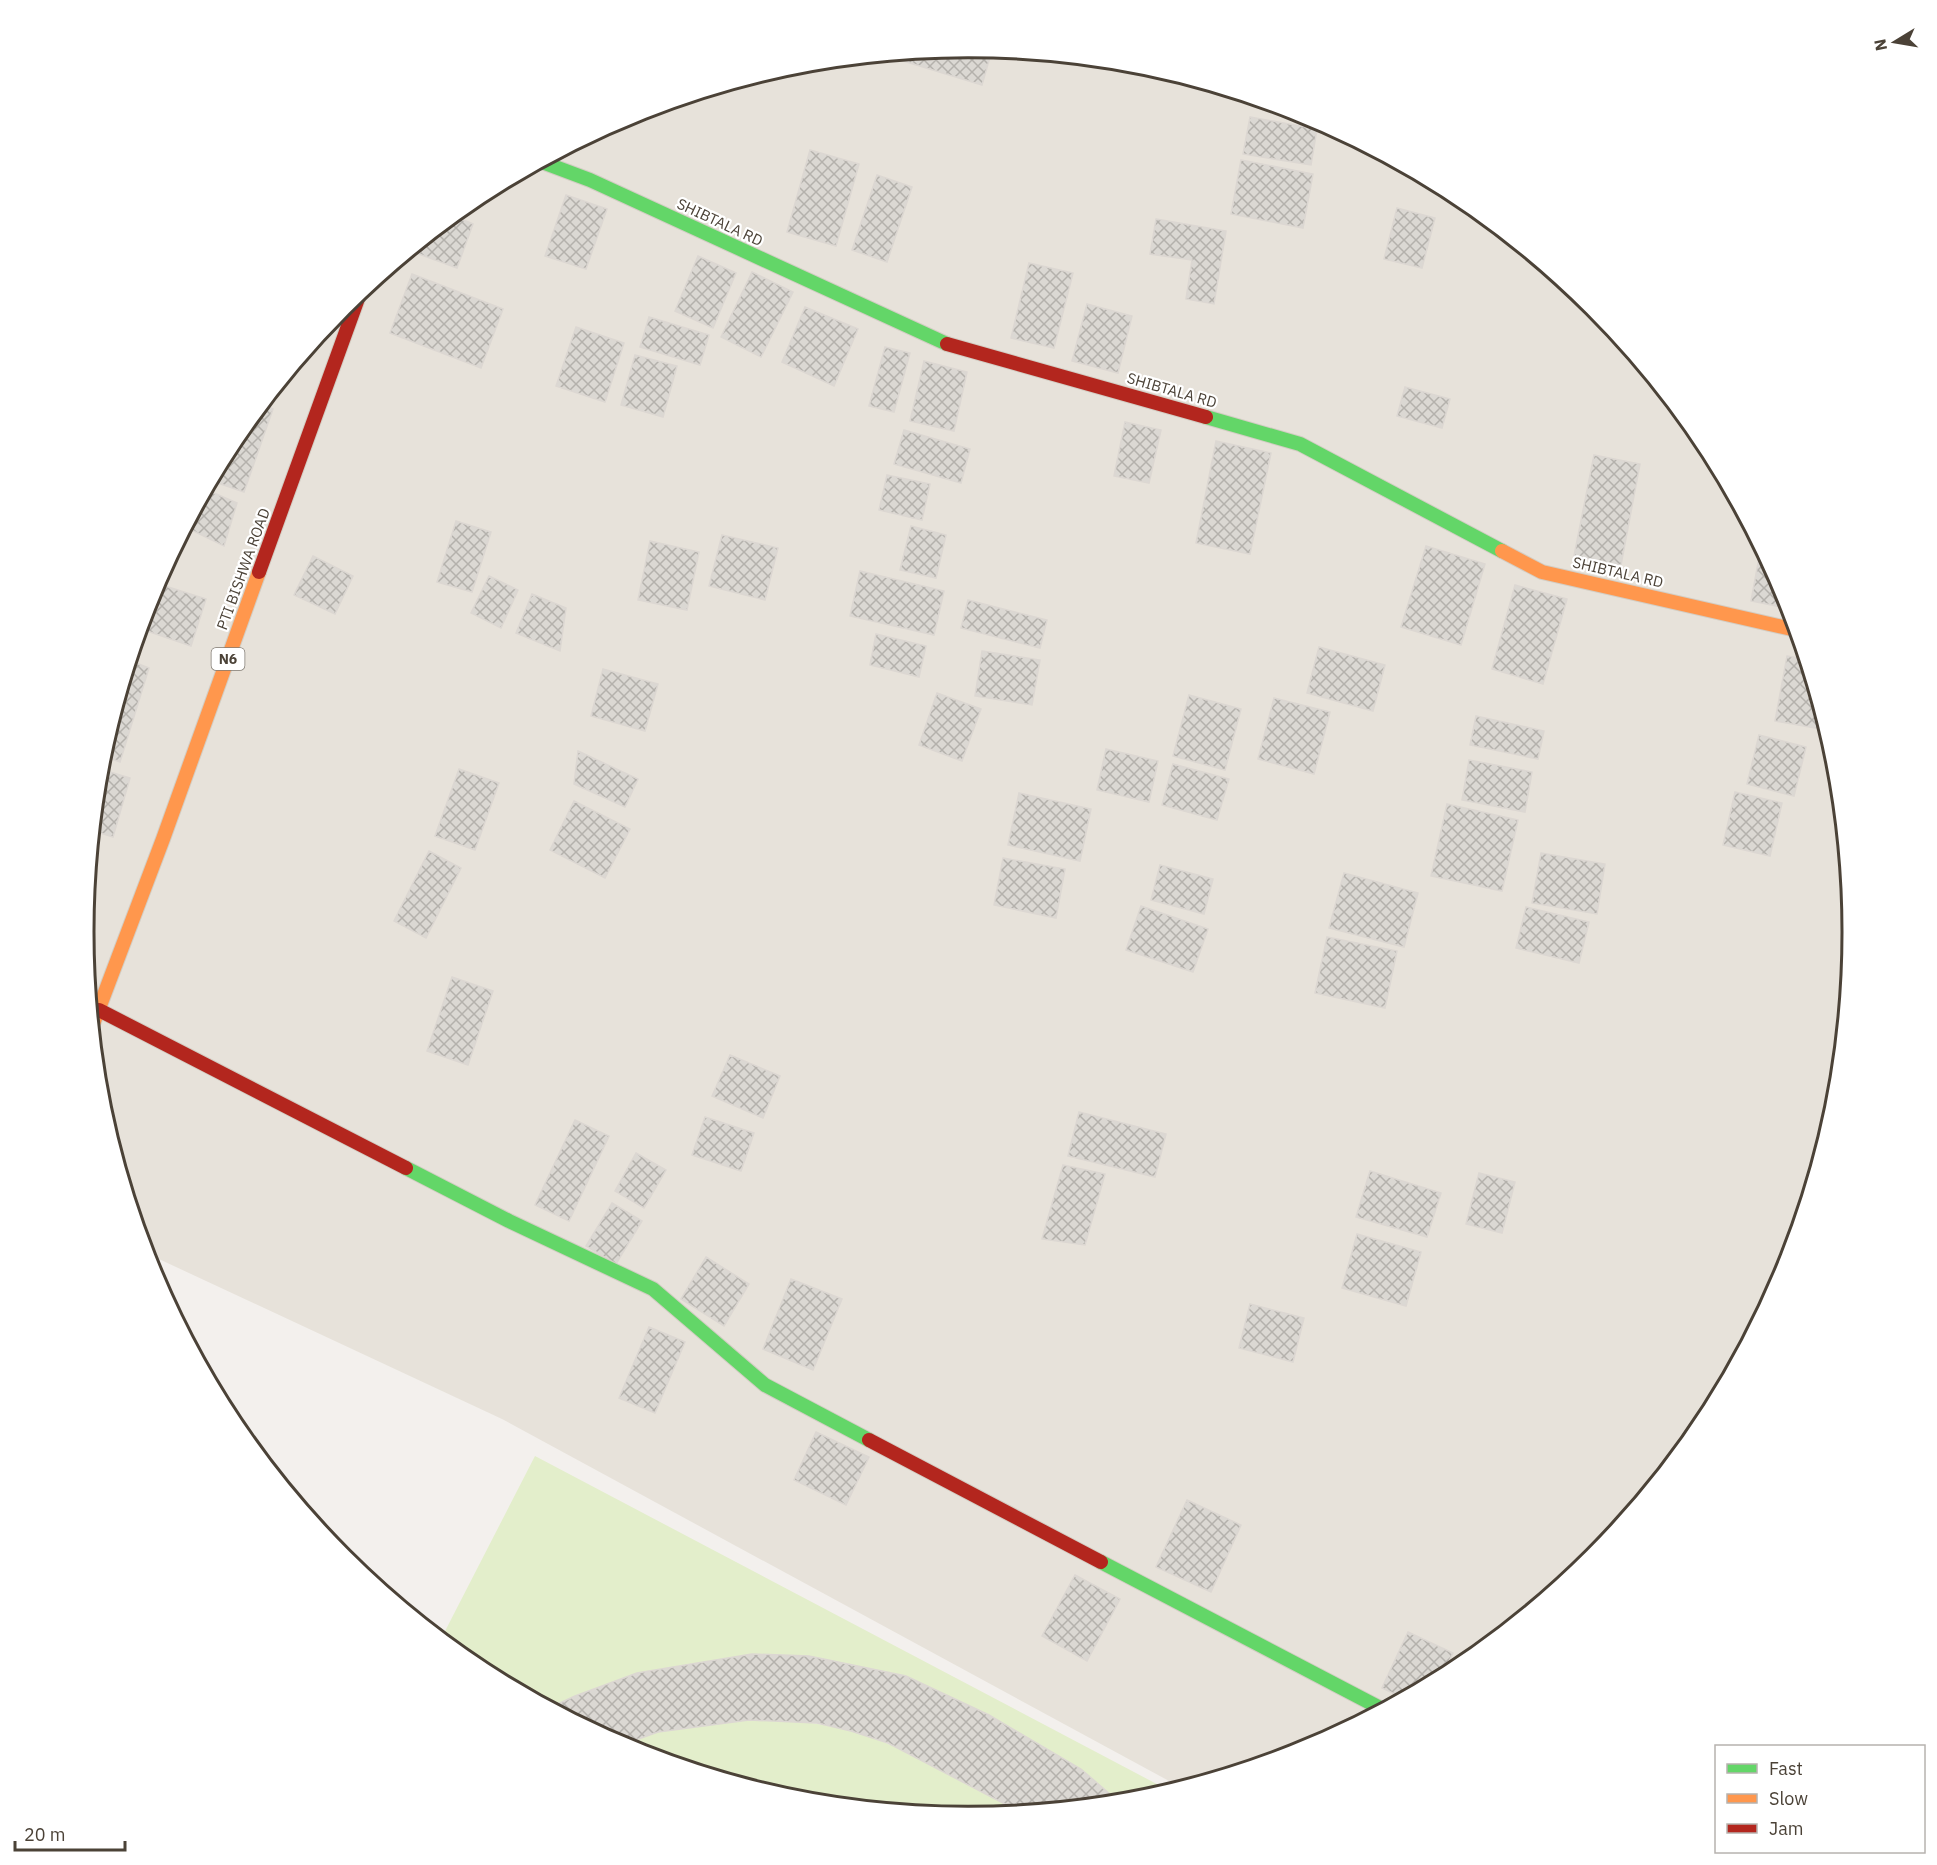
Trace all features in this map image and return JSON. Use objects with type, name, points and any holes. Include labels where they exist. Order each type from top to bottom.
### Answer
[{"type":"main road","name":"SHIBTALA RD","points":[[551,166],[590,180],[944,343],[1300,444],[1542,572],[1787,628]]},
{"type":"main road","name":"PTI BISHWA ROAD","points":[[99,1010],[354,311]]},
{"type":"main road","points":[[99,1010],[510,1221],[653,1289],[765,1385],[1375,1705]]},
{"type":"shaded area","points":[[968,58],[1026,60],[1139,75],[1195,88],[1303,125],[1406,176],[1454,206],[1501,239],[1587,314],[1662,400],[1695,447],[1752,546],[1776,598],[1813,706],[1826,762],[1841,875],[1842,932],[1841,990],[1826,1103],[1813,1159],[1776,1267],[1725,1370],[1695,1418],[1662,1465],[1587,1551],[1501,1626],[1454,1659],[1405,1689],[1303,1740],[1249,1760],[1172,1782],[502,1419],[158,1259],[124,1159],[111,1103],[102,1047],[96,990],[94,932],[96,875],[111,762],[124,706],[141,652],[161,598],[212,495],[275,400],[350,314],[436,239],[483,206],[582,149],[634,125],[742,88],[798,75],[911,60]]},
{"type":"green space","points":[[535,1456],[1159,1785],[1110,1795],[1081,1769],[989,1715],[906,1676],[809,1656],[752,1654],[683,1666],[594,1689],[559,1704],[483,1659],[445,1632]]},
{"type":"green space","points":[[749,1720],[793,1721],[844,1729],[896,1747],[922,1759],[1008,1805],[911,1805],[798,1790],[742,1777],[635,1740],[658,1732]]},
{"type":"building","points":[[990,59],[982,85],[903,61]]},
{"type":"building","points":[[1250,117],[1308,127],[1317,131],[1311,165],[1243,154]]},
{"type":"building","points":[[810,150],[859,164],[836,246],[787,232]]},
{"type":"building","points":[[1241,160],[1313,174],[1303,228],[1231,214]]},
{"type":"building","points":[[877,175],[912,187],[887,262],[852,250]]},
{"type":"building","points":[[566,195],[607,209],[586,269],[545,256]]},
{"type":"building","points":[[1397,208],[1435,218],[1422,268],[1384,259]]},
{"type":"building","points":[[1156,219],[1226,231],[1214,304],[1186,299],[1192,260],[1150,254]]},
{"type":"building","points":[[463,220],[473,224],[457,268],[419,254]]},
{"type":"building","points":[[698,256],[736,273],[713,328],[675,311]]},
{"type":"building","points":[[1029,263],[1073,273],[1054,348],[1011,338]]},
{"type":"building","points":[[752,272],[793,292],[761,357],[721,337]]},
{"type":"building","points":[[412,274],[503,309],[481,368],[390,333]]},
{"type":"building","points":[[1087,304],[1132,316],[1118,373],[1072,361]]},
{"type":"building","points":[[805,307],[858,329],[834,386],[782,362]]},
{"type":"building","points":[[649,317],[709,335],[700,365],[640,347]]},
{"type":"building","points":[[576,327],[624,343],[605,402],[556,386]]},
{"type":"building","points":[[885,347],[910,353],[894,412],[869,406]]},
{"type":"building","points":[[635,355],[677,366],[663,417],[621,405]]},
{"type":"building","points":[[924,361],[967,372],[954,431],[910,421]]},
{"type":"building","points":[[1405,387],[1450,399],[1442,428],[1397,416]]},
{"type":"building","points":[[270,408],[273,409],[244,492],[219,483]]},
{"type":"building","points":[[1125,422],[1161,430],[1149,483],[1114,476]]},
{"type":"building","points":[[904,430],[970,449],[961,483],[894,464]]},
{"type":"building","points":[[1216,441],[1271,453],[1250,554],[1196,543]]},
{"type":"building","points":[[1594,455],[1640,464],[1621,565],[1574,556]]},
{"type":"building","points":[[887,475],[930,484],[922,520],[879,510]]},
{"type":"building","points":[[213,493],[237,503],[224,546],[193,531]]},
{"type":"building","points":[[456,521],[491,532],[472,592],[437,582]]},
{"type":"building","points":[[911,526],[946,535],[936,578],[900,570]]},
{"type":"building","points":[[722,535],[778,548],[765,600],[709,586]]},
{"type":"building","points":[[650,541],[699,552],[687,610],[638,600]]},
{"type":"building","points":[[1426,546],[1485,564],[1461,645],[1401,627]]},
{"type":"building","points":[[313,556],[353,576],[335,614],[294,595]]},
{"type":"building","points":[[1759,560],[1779,606],[1751,601]]},
{"type":"building","points":[[860,571],[944,591],[934,635],[850,616]]},
{"type":"building","points":[[489,576],[518,590],[501,628],[471,613]]},
{"type":"building","points":[[1515,585],[1567,599],[1543,684],[1492,669]]},
{"type":"building","points":[[166,586],[206,599],[191,646],[149,632]]},
{"type":"building","points":[[532,594],[566,608],[560,651],[516,633]]},
{"type":"building","points":[[968,600],[1047,620],[1040,648],[961,628]]},
{"type":"building","points":[[876,634],[926,646],[919,677],[870,665]]},
{"type":"building","points":[[1319,647],[1385,665],[1373,711],[1307,693]]},
{"type":"building","points":[[982,651],[1040,660],[1032,705],[975,696]]},
{"type":"building","points":[[1787,656],[1798,658],[1818,728],[1775,721]]},
{"type":"building","points":[[137,663],[149,668],[120,762],[112,759],[124,706]]},
{"type":"building","points":[[603,669],[658,684],[645,731],[591,716]]},
{"type":"building","points":[[937,693],[981,709],[962,761],[919,745]]},
{"type":"building","points":[[1189,695],[1241,709],[1225,770],[1173,756]]},
{"type":"building","points":[[1274,698],[1330,712],[1314,774],[1258,759]]},
{"type":"building","points":[[1476,716],[1544,731],[1538,759],[1470,745]]},
{"type":"building","points":[[1759,735],[1806,747],[1794,796],[1747,784]]},
{"type":"building","points":[[1106,749],[1158,761],[1149,802],[1097,790]]},
{"type":"building","points":[[578,751],[638,779],[625,807],[574,784]]},
{"type":"building","points":[[1469,760],[1532,772],[1525,812],[1462,800]]},
{"type":"building","points":[[1173,764],[1229,779],[1217,820],[1162,805]]},
{"type":"building","points":[[459,769],[499,783],[475,850],[435,836]]},
{"type":"building","points":[[109,772],[130,778],[113,837],[100,833]]},
{"type":"building","points":[[1735,792],[1782,803],[1770,856],[1723,845]]},
{"type":"building","points":[[1019,793],[1091,809],[1080,861],[1008,845]]},
{"type":"building","points":[[574,801],[630,829],[605,878],[550,850]]},
{"type":"building","points":[[1447,804],[1518,820],[1502,891],[1431,876]]},
{"type":"building","points":[[429,851],[461,868],[426,938],[394,921]]},
{"type":"building","points":[[1541,853],[1605,864],[1597,914],[1532,903]]},
{"type":"building","points":[[1003,858],[1065,869],[1056,918],[994,905]]},
{"type":"building","points":[[1160,865],[1213,879],[1204,914],[1151,900]]},
{"type":"building","points":[[1344,873],[1418,893],[1404,947],[1329,928]]},
{"type":"building","points":[[1141,906],[1208,929],[1193,972],[1126,950]]},
{"type":"building","points":[[1526,907],[1589,922],[1579,963],[1516,948]]},
{"type":"building","points":[[1327,937],[1397,951],[1385,1008],[1315,993]]},
{"type":"building","points":[[452,977],[493,991],[468,1065],[427,1051]]},
{"type":"building","points":[[730,1055],[780,1076],[763,1118],[712,1096]]},
{"type":"building","points":[[1079,1112],[1166,1134],[1155,1177],[1068,1156]]},
{"type":"building","points":[[705,1117],[754,1133],[741,1171],[692,1155]]},
{"type":"building","points":[[575,1120],[609,1136],[569,1221],[535,1205]]},
{"type":"building","points":[[636,1153],[666,1170],[644,1208],[615,1191]]},
{"type":"building","points":[[1063,1165],[1105,1174],[1085,1245],[1042,1239]]},
{"type":"building","points":[[1370,1171],[1441,1193],[1427,1237],[1356,1217]]},
{"type":"building","points":[[1479,1173],[1515,1182],[1502,1233],[1466,1224]]},
{"type":"building","points":[[612,1203],[642,1221],[616,1264],[586,1246]]},
{"type":"building","points":[[1357,1234],[1421,1252],[1406,1306],[1342,1288]]},
{"type":"building","points":[[706,1257],[749,1284],[724,1326],[681,1299]]},
{"type":"building","points":[[791,1279],[842,1299],[813,1370],[763,1349]]},
{"type":"building","points":[[1250,1304],[1304,1318],[1293,1362],[1239,1348]]},
{"type":"building","points":[[649,1327],[685,1342],[655,1413],[619,1398]]},
{"type":"building","points":[[816,1432],[869,1457],[846,1505],[794,1480]]},
{"type":"building","points":[[1187,1500],[1241,1525],[1211,1592],[1156,1567]]},
{"type":"building","points":[[1075,1575],[1120,1599],[1087,1661],[1042,1636]]},
{"type":"building","points":[[1408,1632],[1453,1653],[1449,1662],[1395,1694],[1382,1688]]},
{"type":"building","points":[[752,1654],[809,1656],[906,1676],[989,1715],[1081,1769],[1110,1795],[1007,1805],[888,1743],[817,1723],[749,1720],[658,1732],[635,1740],[559,1704],[637,1673]]},
{"type":"traffic: fast","points":[[551,166],[590,180],[947,344]]},
{"type":"traffic: fast","points":[[1206,417],[1300,444],[1502,551]]},
{"type":"traffic: fast","points":[[406,1168],[509,1221],[653,1289],[765,1385],[869,1440]]},
{"type":"traffic: fast","points":[[1101,1562],[1375,1705]]},
{"type":"traffic: slow","points":[[1502,551],[1542,572],[1787,628]]},
{"type":"traffic: slow","points":[[98,1010],[163,839],[259,572]]},
{"type":"traffic: jam","points":[[259,572],[354,311]]},
{"type":"traffic: jam","points":[[947,344],[1206,417]]},
{"type":"traffic: jam","points":[[99,1010],[406,1168]]},
{"type":"traffic: jam","points":[[869,1440],[1101,1562]]}]
